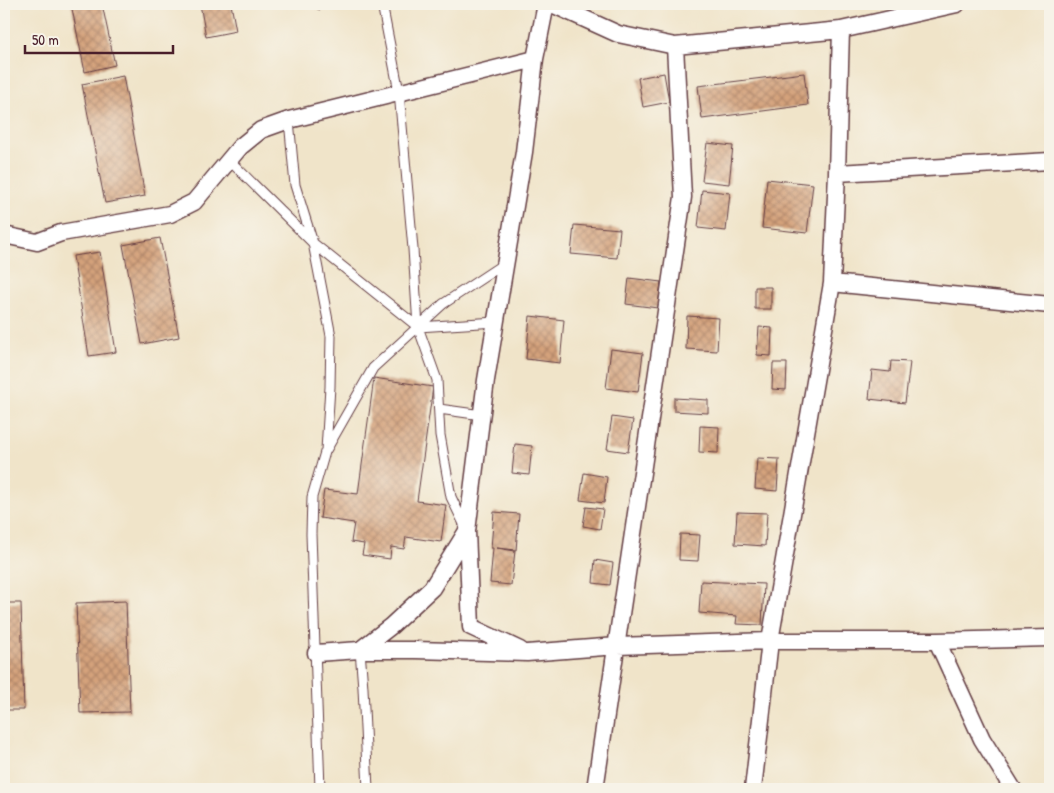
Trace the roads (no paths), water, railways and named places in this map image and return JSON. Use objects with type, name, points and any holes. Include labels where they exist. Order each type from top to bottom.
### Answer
[{"type":"street","points":[[527,653],[471,627],[467,531],[482,415],[524,152],[535,59],[546,4]]},
{"type":"street","points":[[552,4],[618,34],[675,46],[841,30],[957,4]]},
{"type":"street","points":[[753,789],[770,641],[832,283],[838,173],[841,30]]},
{"type":"street","points":[[595,789],[682,197],[675,46]]},
{"type":"street","points":[[4,235],[37,242],[61,233],[170,214],[194,202],[240,147],[261,130],[289,120],[535,59]]},
{"type":"street","points":[[838,173],[1050,161]]},
{"type":"street","points":[[832,283],[1050,305]]},
{"type":"street","points":[[360,650],[391,626],[432,588],[467,531]]},
{"type":"street","points":[[316,653],[360,650],[527,653],[617,646],[770,641],[936,641],[1050,638]]},
{"type":"street","points":[[936,641],[982,739],[1013,789]]},
{"type":"lane","points":[[382,4],[399,92],[418,327],[437,380],[440,435],[451,497],[467,531]]},
{"type":"lane","points":[[289,120],[295,185],[313,243],[331,336],[330,387],[325,452],[312,497],[311,534],[320,789]]},
{"type":"lane","points":[[229,160],[313,243],[418,327],[496,322]]},
{"type":"lane","points":[[325,452],[373,368],[443,304],[506,262]]},
{"type":"lane","points":[[439,409],[482,415]]},
{"type":"lane","points":[[360,650],[364,688],[368,789]]}]
